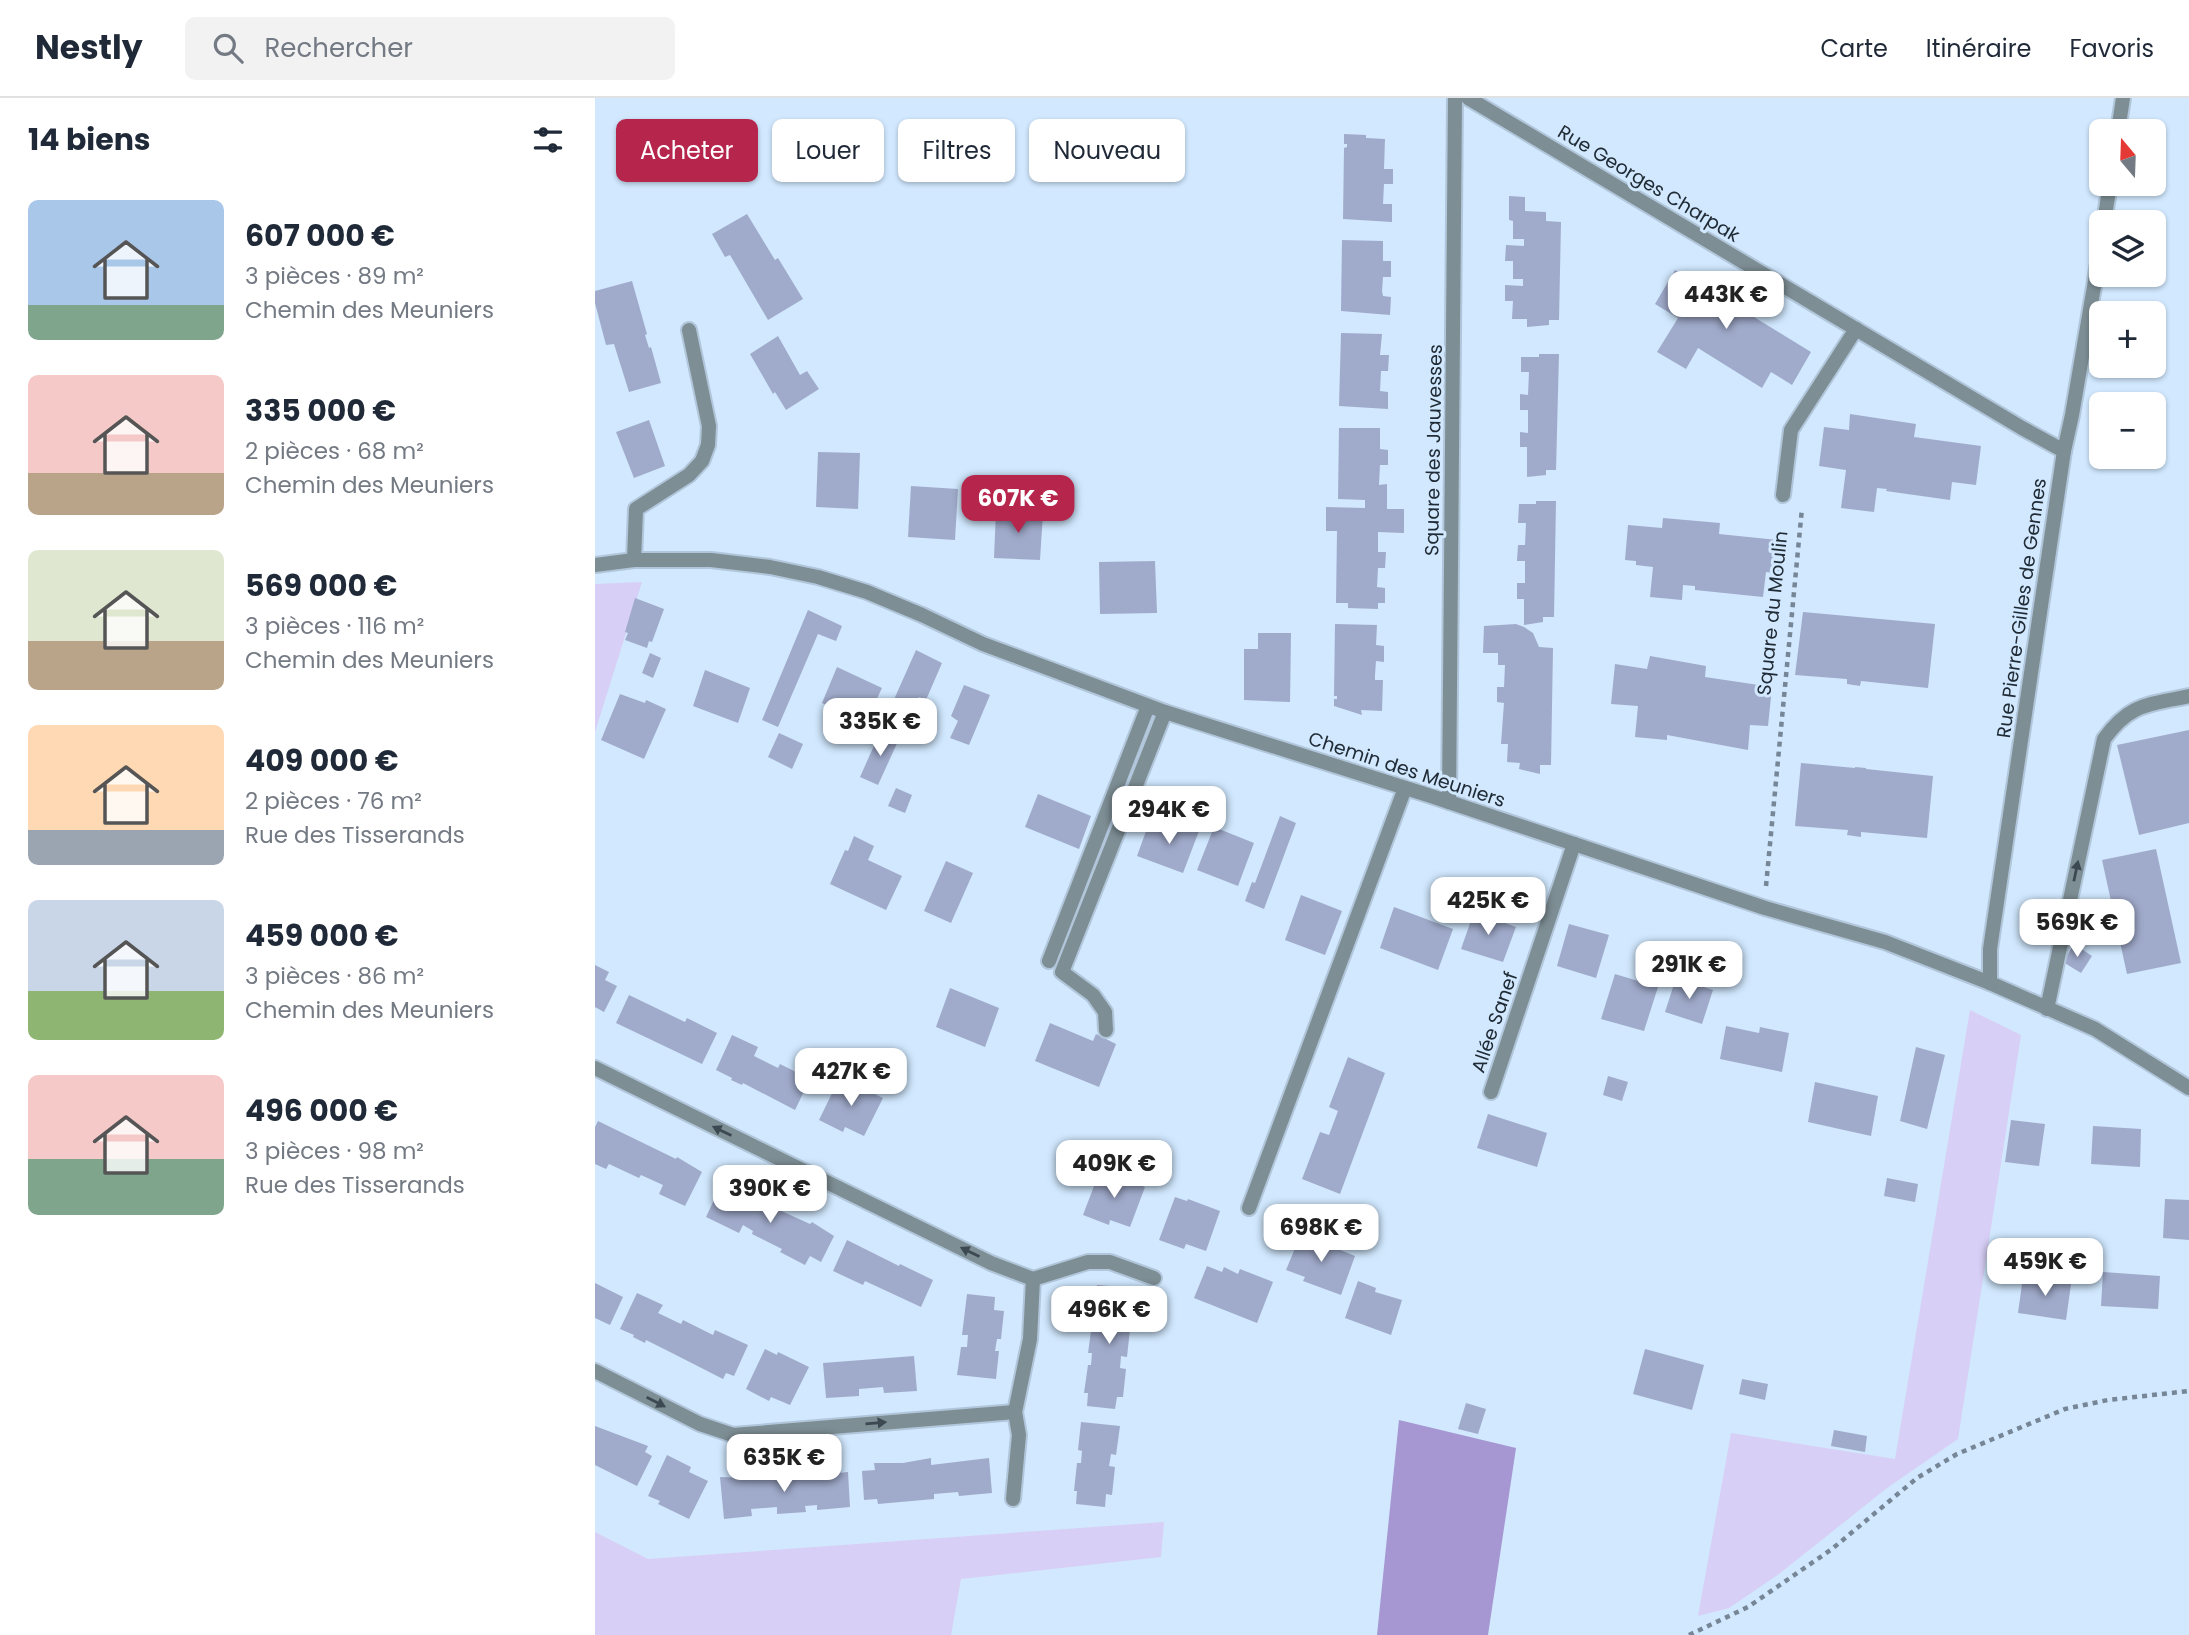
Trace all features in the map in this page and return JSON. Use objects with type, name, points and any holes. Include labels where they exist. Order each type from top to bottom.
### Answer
[{"type":"street","name":"Square des Jauvesses","points":[[1449,802],[1455,98]]},
{"type":"street","name":"Rue Georges Charpak","points":[[1468,98],[2064,451]]},
{"type":"street","points":[[2120,119],[2123,98]]},
{"type":"street","name":"Rue Pierre-Gilles de Gennes","points":[[1990,984],[1992,935],[2064,451],[2073,415],[2094,287]]},
{"type":"street","points":[[1783,495],[1791,430],[1856,329]]},
{"type":"street","points":[[634,560],[636,509],[689,475],[702,461],[708,445],[709,426],[689,330]]},
{"type":"street","name":"Chemin des Meuniers","points":[[595,565],[634,560],[711,560],[770,567],[818,577],[867,592],[983,644],[1165,712],[1449,802],[1765,908],[1885,942],[2095,1029],[2189,1088]]},
{"type":"street","points":[[2047,1009],[2104,739],[2118,720],[2129,712],[2146,705],[2189,696]]},
{"type":"street","points":[[1049,961],[1148,706]]},
{"type":"street","points":[[1106,1030],[1105,1012],[1093,995],[1062,972],[1165,712]]},
{"type":"street","points":[[1249,1208],[1405,788]]},
{"type":"street","name":"Allée Sanef","points":[[1491,1092],[1574,844]]},
{"type":"street","points":[[595,1068],[991,1263],[1033,1279],[1088,1262],[1110,1262],[1154,1279]]},
{"type":"street","points":[[1013,1499],[1019,1435],[1016,1412],[1030,1339],[1033,1279]]},
{"type":"street","points":[[595,1371],[700,1424],[733,1435],[1016,1412]]},
{"type":"path","name":"Square du Moulin","points":[[1765,908],[1802,507]]},
{"type":"path","points":[[1689,1635],[1748,1607],[1832,1549],[1917,1478],[1957,1454],[2065,1409],[2108,1400],[2189,1391]]},
{"type":"shaded area","points":[[642,582],[595,732],[595,584]]},
{"type":"shaded area","points":[[1970,1010],[2021,1035],[1958,1439],[1887,1488],[1779,1574],[1729,1608],[1698,1616],[1731,1433],[1895,1459]]},
{"type":"shaded area","points":[[1399,1420],[1516,1448],[1488,1635],[1377,1635]]},
{"type":"shaded area","points":[[1164,1522],[1161,1557],[961,1579],[951,1635],[595,1635],[595,1532],[648,1559]]},
{"type":"building","points":[[1344,134],[1385,139],[1384,169],[1393,169],[1393,184],[1384,184],[1383,204],[1392,204],[1392,222],[1343,219],[1344,148],[1347,147],[1347,144],[1344,144]]},
{"type":"building","points":[[1509,196],[1525,197],[1525,211],[1546,212],[1546,221],[1561,222],[1559,320],[1549,320],[1549,325],[1527,327],[1527,319],[1512,319],[1513,301],[1505,301],[1505,285],[1523,286],[1523,279],[1513,279],[1513,261],[1505,261],[1506,245],[1524,246],[1524,239],[1513,239],[1513,221],[1509,220]]},
{"type":"building","points":[[747,214],[803,299],[768,320],[730,255],[725,257],[712,234]]},
{"type":"building","points":[[1342,240],[1383,241],[1383,261],[1391,261],[1391,277],[1383,277],[1382,291],[1383,296],[1391,297],[1390,315],[1341,311]]},
{"type":"building","points":[[1675,270],[1697,283],[1704,271],[1761,306],[1754,317],[1811,352],[1792,385],[1771,372],[1762,388],[1698,348],[1686,369],[1657,352],[1678,318],[1655,304]]},
{"type":"building","points":[[632,281],[647,334],[645,335],[661,383],[629,392],[614,344],[606,345],[595,303],[595,291]]},
{"type":"building","points":[[1341,333],[1382,334],[1380,355],[1389,355],[1388,371],[1381,371],[1380,391],[1388,392],[1388,409],[1339,406]]},
{"type":"building","points":[[778,336],[800,375],[807,371],[819,389],[786,410],[775,392],[773,394],[750,354]]},
{"type":"building","points":[[1539,354],[1559,354],[1556,470],[1546,470],[1546,475],[1527,477],[1527,447],[1520,447],[1520,432],[1528,433],[1528,410],[1520,410],[1520,394],[1528,395],[1529,372],[1521,372],[1521,357],[1539,357]]},
{"type":"building","points":[[1850,414],[1916,424],[1914,437],[1981,446],[1976,485],[1952,482],[1950,500],[1877,488],[1874,512],[1841,508],[1846,470],[1819,466],[1824,427],[1849,430]]},
{"type":"building","points":[[649,420],[665,466],[634,478],[616,432]]},
{"type":"building","points":[[1339,428],[1380,428],[1380,449],[1388,450],[1388,465],[1380,465],[1379,485],[1387,484],[1387,509],[1404,509],[1404,533],[1378,532],[1378,552],[1386,552],[1385,568],[1378,568],[1377,587],[1385,588],[1385,603],[1378,603],[1378,609],[1348,608],[1348,603],[1336,603],[1337,531],[1326,531],[1326,507],[1365,508],[1365,500],[1338,499]]},
{"type":"building","points":[[818,452],[860,453],[858,509],[816,507]]},
{"type":"building","points":[[911,486],[958,489],[955,540],[908,537]]},
{"type":"building","points":[[1536,501],[1556,501],[1554,617],[1543,617],[1543,622],[1524,625],[1524,599],[1517,599],[1517,583],[1525,583],[1525,561],[1517,561],[1518,545],[1525,545],[1526,523],[1518,523],[1519,504],[1536,504]]},
{"type":"building","points":[[996,511],[1043,513],[1040,560],[994,558]]},
{"type":"building","points":[[1663,518],[1720,523],[1719,534],[1786,541],[1783,574],[1766,572],[1763,597],[1695,590],[1695,586],[1683,585],[1682,600],[1650,597],[1653,567],[1636,565],[1636,561],[1625,560],[1628,525],[1662,528]]},
{"type":"building","points":[[1155,561],[1157,613],[1100,614],[1099,562]]},
{"type":"building","points":[[635,598],[664,609],[652,642],[649,641],[647,648],[625,640]]},
{"type":"building","points":[[808,610],[842,626],[836,641],[818,634],[778,727],[762,720]]},
{"type":"building","points":[[1803,612],[1935,624],[1928,688],[1861,681],[1860,686],[1847,684],[1847,679],[1795,675]]},
{"type":"building","points":[[1335,624],[1377,625],[1376,645],[1384,646],[1384,662],[1376,661],[1375,675],[1375,680],[1383,680],[1382,711],[1361,710],[1362,715],[1334,706],[1334,699],[1337,699],[1337,696],[1334,696]]},
{"type":"building","points":[[1516,624],[1533,633],[1539,647],[1553,648],[1551,765],[1540,765],[1540,774],[1519,769],[1520,763],[1507,762],[1508,744],[1501,744],[1504,703],[1497,702],[1497,687],[1504,687],[1505,665],[1498,665],[1498,653],[1483,653],[1484,626]]},
{"type":"building","points":[[1258,633],[1291,633],[1290,702],[1244,700],[1244,649],[1258,649]]},
{"type":"building","points":[[916,650],[942,663],[926,700],[919,697],[911,714],[892,704]]},
{"type":"building","points":[[650,653],[661,658],[653,678],[642,673]]},
{"type":"building","points":[[1650,656],[1706,666],[1705,677],[1772,687],[1768,726],[1750,725],[1748,750],[1667,735],[1667,740],[1635,737],[1638,706],[1611,704],[1615,664],[1647,669]]},
{"type":"building","points":[[837,667],[882,688],[866,722],[822,703]]},
{"type":"building","points":[[705,670],[750,688],[738,723],[693,706]]},
{"type":"building","points":[[964,685],[990,695],[969,745],[950,738],[958,721],[951,716]]},
{"type":"building","points":[[620,694],[645,703],[646,700],[666,709],[644,759],[601,740]]},
{"type":"building","points":[[881,730],[899,739],[878,785],[860,777]]},
{"type":"building","points":[[2189,730],[2189,823],[2139,835],[2117,745]]},
{"type":"building","points":[[779,733],[803,744],[792,769],[768,757]]},
{"type":"building","points":[[1801,763],[1933,776],[1927,838],[1861,832],[1861,837],[1847,835],[1848,830],[1795,826]]},
{"type":"building","points":[[896,788],[912,795],[905,813],[888,806]]},
{"type":"building","points":[[1038,794],[1091,816],[1079,849],[1025,827]]},
{"type":"building","points":[[1280,816],[1296,823],[1264,909],[1245,901],[1252,882],[1255,883]]},
{"type":"building","points":[[1173,821],[1199,831],[1183,873],[1137,856],[1149,823],[1169,831]]},
{"type":"building","points":[[1214,827],[1254,843],[1238,886],[1197,870]]},
{"type":"building","points":[[854,836],[874,846],[868,860],[902,876],[886,910],[830,884]]},
{"type":"building","points":[[2156,849],[2181,963],[2127,974],[2102,860]]},
{"type":"building","points":[[946,861],[973,873],[951,923],[924,911]]},
{"type":"building","points":[[1301,895],[1342,911],[1325,955],[1285,940]]},
{"type":"building","points":[[1394,907],[1453,929],[1438,970],[1380,948]]},
{"type":"building","points":[[1474,912],[1516,927],[1503,962],[1461,949]]},
{"type":"building","points":[[1569,924],[1609,935],[1596,978],[1557,966]]},
{"type":"building","points":[[2074,944],[2092,956],[2081,973],[2063,962]]},
{"type":"building","points":[[595,965],[609,972],[605,980],[617,986],[604,1012],[595,1007]]},
{"type":"building","points":[[1615,974],[1658,987],[1644,1031],[1601,1019]]},
{"type":"building","points":[[1676,978],[1713,990],[1702,1024],[1665,1012]]},
{"type":"building","points":[[950,988],[999,1008],[985,1047],[936,1027]]},
{"type":"building","points":[[629,995],[685,1022],[687,1018],[717,1033],[702,1064],[616,1023]]},
{"type":"building","points":[[1050,1023],[1093,1041],[1096,1034],[1116,1044],[1099,1087],[1035,1061]]},
{"type":"building","points":[[1726,1026],[1759,1033],[1760,1027],[1789,1033],[1782,1072],[1720,1059]]},
{"type":"building","points":[[732,1035],[758,1047],[754,1056],[778,1068],[780,1064],[810,1079],[795,1110],[743,1083],[742,1085],[731,1080],[732,1078],[716,1070]]},
{"type":"building","points":[[1916,1047],[1945,1055],[1927,1129],[1900,1121]]},
{"type":"building","points":[[1348,1057],[1385,1073],[1340,1194],[1302,1179],[1320,1132],[1329,1135],[1338,1111],[1329,1107]]},
{"type":"building","points":[[1608,1076],[1628,1082],[1622,1101],[1603,1095]]},
{"type":"building","points":[[839,1079],[883,1098],[864,1136],[845,1127],[843,1132],[819,1120]]},
{"type":"building","points":[[1815,1082],[1878,1096],[1871,1136],[1808,1122]]},
{"type":"building","points":[[1488,1114],[1547,1133],[1537,1167],[1477,1148]]},
{"type":"building","points":[[2011,1120],[2045,1124],[2039,1166],[2005,1162]]},
{"type":"building","points":[[598,1121],[676,1159],[677,1157],[702,1172],[685,1206],[659,1194],[663,1185],[641,1175],[639,1178],[609,1164],[606,1169],[595,1164],[595,1127]]},
{"type":"building","points":[[2093,1126],[2141,1129],[2140,1167],[2091,1164]]},
{"type":"building","points":[[1099,1173],[1145,1187],[1130,1227],[1110,1220],[1109,1225],[1083,1215]]},
{"type":"building","points":[[1887,1178],[1918,1184],[1915,1202],[1884,1196]]},
{"type":"building","points":[[731,1184],[757,1196],[756,1199],[766,1204],[810,1224],[812,1222],[834,1236],[821,1262],[810,1256],[805,1265],[780,1252],[782,1249],[752,1234],[753,1231],[743,1225],[739,1233],[706,1217],[720,1187],[728,1190]]},
{"type":"building","points":[[1175,1197],[1220,1211],[1206,1251],[1186,1244],[1184,1249],[1159,1240]]},
{"type":"building","points":[[2165,1199],[2189,1200],[2189,1240],[2163,1238]]},
{"type":"building","points":[[1301,1234],[1355,1256],[1341,1295],[1303,1281],[1305,1277],[1286,1270]]},
{"type":"building","points":[[847,1240],[933,1280],[921,1307],[865,1281],[863,1285],[833,1271]]},
{"type":"building","points":[[1207,1266],[1222,1272],[1224,1267],[1238,1274],[1240,1269],[1273,1282],[1257,1323],[1194,1298]]},
{"type":"building","points":[[2103,1272],[2160,1276],[2158,1309],[2101,1306]]},
{"type":"building","points":[[2023,1277],[2071,1284],[2066,1320],[2018,1313]]},
{"type":"building","points":[[1358,1281],[1376,1288],[1375,1292],[1402,1300],[1391,1335],[1345,1318]]},
{"type":"building","points":[[595,1283],[623,1297],[610,1325],[595,1318]]},
{"type":"building","points":[[1097,1285],[1135,1288],[1132,1317],[1126,1316],[1125,1328],[1130,1329],[1127,1357],[1121,1356],[1120,1368],[1126,1369],[1123,1397],[1117,1397],[1115,1409],[1087,1406],[1088,1393],[1084,1393],[1088,1365],[1091,1365],[1092,1353],[1088,1353],[1092,1324],[1096,1325],[1098,1313],[1094,1313]]},
{"type":"building","points":[[637,1293],[663,1305],[658,1313],[681,1324],[683,1320],[713,1335],[715,1330],[748,1345],[734,1376],[726,1373],[723,1379],[620,1329]]},
{"type":"building","points":[[967,1294],[995,1297],[994,1310],[1004,1311],[1001,1339],[997,1339],[995,1351],[999,1351],[996,1379],[957,1375],[961,1347],[967,1347],[968,1335],[962,1335]]},
{"type":"building","points":[[765,1349],[777,1355],[778,1352],[809,1367],[790,1405],[771,1397],[769,1401],[746,1389]]},
{"type":"building","points":[[1645,1349],[1704,1365],[1692,1410],[1633,1394]]},
{"type":"building","points":[[914,1356],[917,1391],[884,1393],[883,1387],[859,1389],[859,1396],[826,1398],[823,1363]]},
{"type":"building","points":[[1742,1379],[1768,1384],[1765,1400],[1739,1394]]},
{"type":"building","points":[[1466,1403],[1486,1409],[1478,1434],[1458,1429]]},
{"type":"building","points":[[1081,1422],[1120,1426],[1116,1455],[1111,1454],[1109,1466],[1115,1467],[1112,1495],[1106,1494],[1105,1507],[1076,1504],[1077,1491],[1074,1491],[1077,1463],[1081,1463],[1082,1451],[1078,1450]]},
{"type":"building","points":[[595,1426],[648,1446],[645,1452],[652,1456],[637,1486],[595,1465]]},
{"type":"building","points":[[1834,1430],[1867,1436],[1865,1452],[1831,1446]]},
{"type":"building","points":[[667,1455],[691,1467],[689,1472],[708,1481],[689,1519],[648,1496]]},
{"type":"building","points":[[931,1458],[931,1465],[989,1458],[992,1493],[959,1496],[958,1492],[934,1494],[934,1499],[878,1504],[877,1499],[864,1500],[862,1471],[875,1470],[874,1463],[903,1463]]},
{"type":"building","points":[[802,1471],[802,1477],[848,1472],[850,1507],[817,1510],[817,1505],[805,1506],[806,1512],[777,1514],[777,1507],[751,1509],[752,1516],[724,1519],[720,1477],[749,1480],[774,1478],[774,1475]]}]
